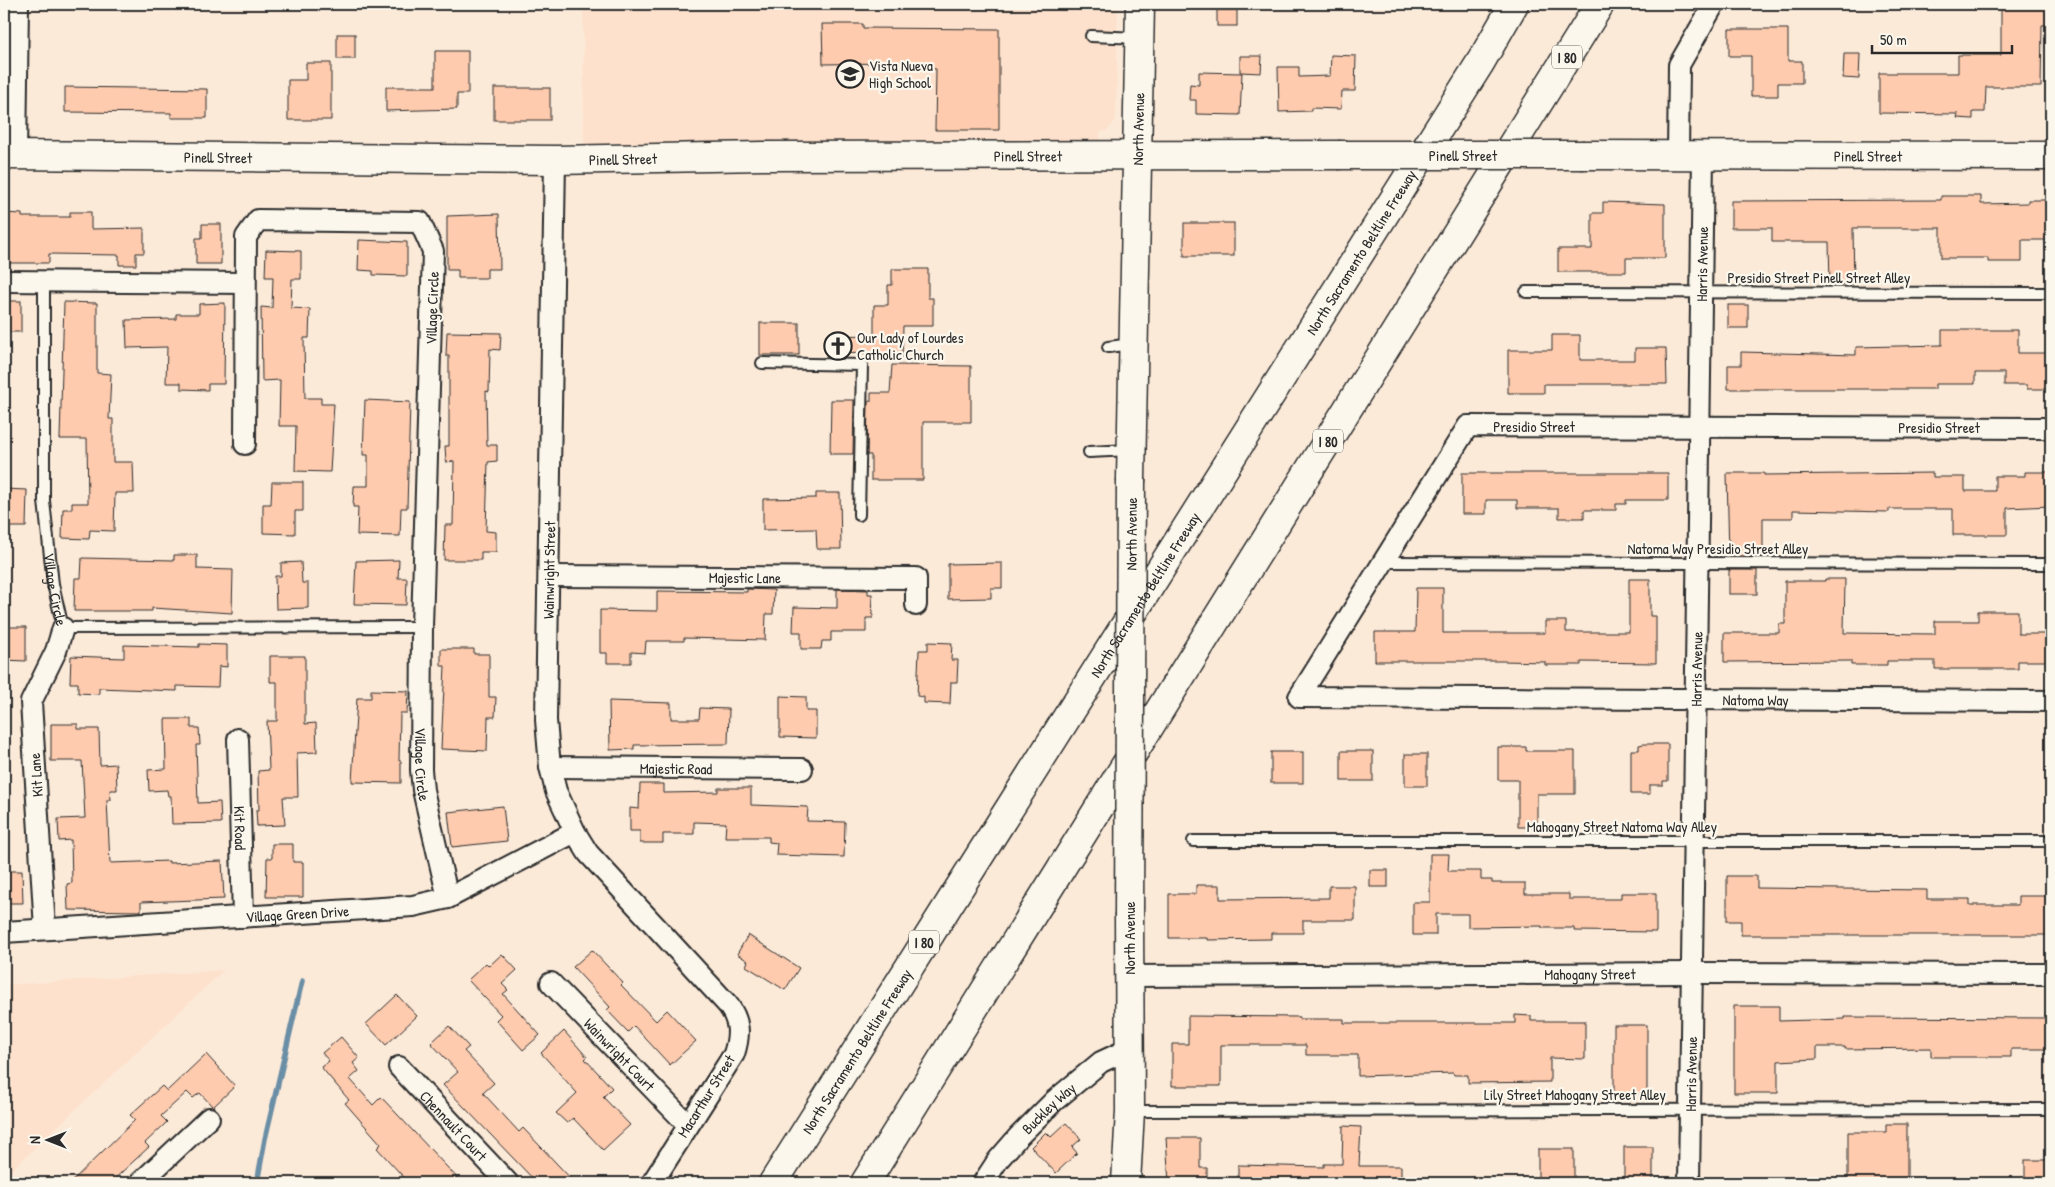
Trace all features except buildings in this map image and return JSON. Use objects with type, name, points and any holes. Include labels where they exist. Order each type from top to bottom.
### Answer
[{"type":"main road","name":"North Avenue","points":[[1126,1183],[1130,1111],[1129,916],[1132,450],[1121,346],[1137,156],[1140,4]]},
{"type":"main road","name":"North Sacramento Beltline Freeway","points":[[773,1183],[1480,64],[1514,4]]},
{"type":"main road","name":"I 80","points":[[865,1183],[1600,4]]},
{"type":"main road","name":"Pinell Street","points":[[10,156],[555,160],[762,156],[2051,156]]},
{"type":"street","points":[[10,156],[18,4]]},
{"type":"street","name":"Harris Avenue","points":[[1689,1183],[1701,292],[1691,155],[1679,65],[1714,4]]},
{"type":"street","name":"Wainwright Street","points":[[555,160],[546,720],[550,767],[556,791],[575,832],[588,853],[668,939]]},
{"type":"street","name":"Village Circle","points":[[246,444],[246,236],[258,220],[420,222],[428,235],[433,251],[422,627],[421,770],[423,790],[448,898]]},
{"type":"street","points":[[4,282],[245,284]]},
{"type":"street","name":"Presidio Street","points":[[1430,698],[1299,698],[1468,426],[2051,428]]},
{"type":"street","name":"Majestic Lane","points":[[549,576],[916,578],[916,606]]},
{"type":"street","name":"Kit Lane","points":[[45,929],[31,702],[56,652],[63,628]]},
{"type":"street","name":"Natoma Way","points":[[1430,698],[2051,701]]},
{"type":"street","name":"Kit Road","points":[[238,739],[243,916]]},
{"type":"street","name":"Majestic Road","points":[[550,767],[802,769]]},
{"type":"street","name":"Village Green Drive","points":[[4,932],[413,906],[448,898],[575,832]]},
{"type":"street","name":"Macarthur Street","points":[[652,1183],[734,1054],[739,1029],[734,1014],[728,1005],[668,939]]},
{"type":"street","name":"Mahogany Street","points":[[1129,976],[1692,973],[2051,974]]},
{"type":"street","name":"Wainwright Court","points":[[551,983],[688,1125]]},
{"type":"street","name":"Buckley Way","points":[[983,1183],[1012,1143],[1054,1101],[1101,1062],[1129,1049]]},
{"type":"street","name":"Chennault Court","points":[[399,1067],[508,1183]]},
{"type":"street","points":[[140,1183],[208,1118]]},
{"type":"lane","points":[[1091,36],[1140,38]]},
{"type":"lane","name":"Village Circle","points":[[44,281],[44,501],[53,584],[63,628],[422,627]]},
{"type":"lane","name":"Presidio Street Pinell Street Alley","points":[[1526,292],[2051,293]]},
{"type":"lane","points":[[762,363],[862,365],[859,515]]},
{"type":"lane","points":[[1089,452],[1132,450]]},
{"type":"lane","name":"Natoma Way Presidio Street Alley","points":[[1384,562],[2051,564]]},
{"type":"lane","name":"Mahogany Street Natoma Way Alley","points":[[1194,841],[2051,841]]},
{"type":"lane","name":"Lily Street Mahogany Street Alley","points":[[1130,1111],[1690,1108],[2051,1109]]},
{"type":"shaded area","name":"Vista Nueva High School","points":[[583,4],[1118,4],[1116,120],[1107,131],[1100,132],[1100,141],[1087,149],[584,149]]},
{"type":"shaded area","points":[[224,970],[4,1177],[4,985]]},
{"type":"waterway","points":[[257,1183],[265,1139],[302,981]]},
{"type":"place","name":"Vista Nueva High School","points":[[850,74]]},
{"type":"place","name":"Our Lady of Lourdes Catholic Church","points":[[838,346]]}]
